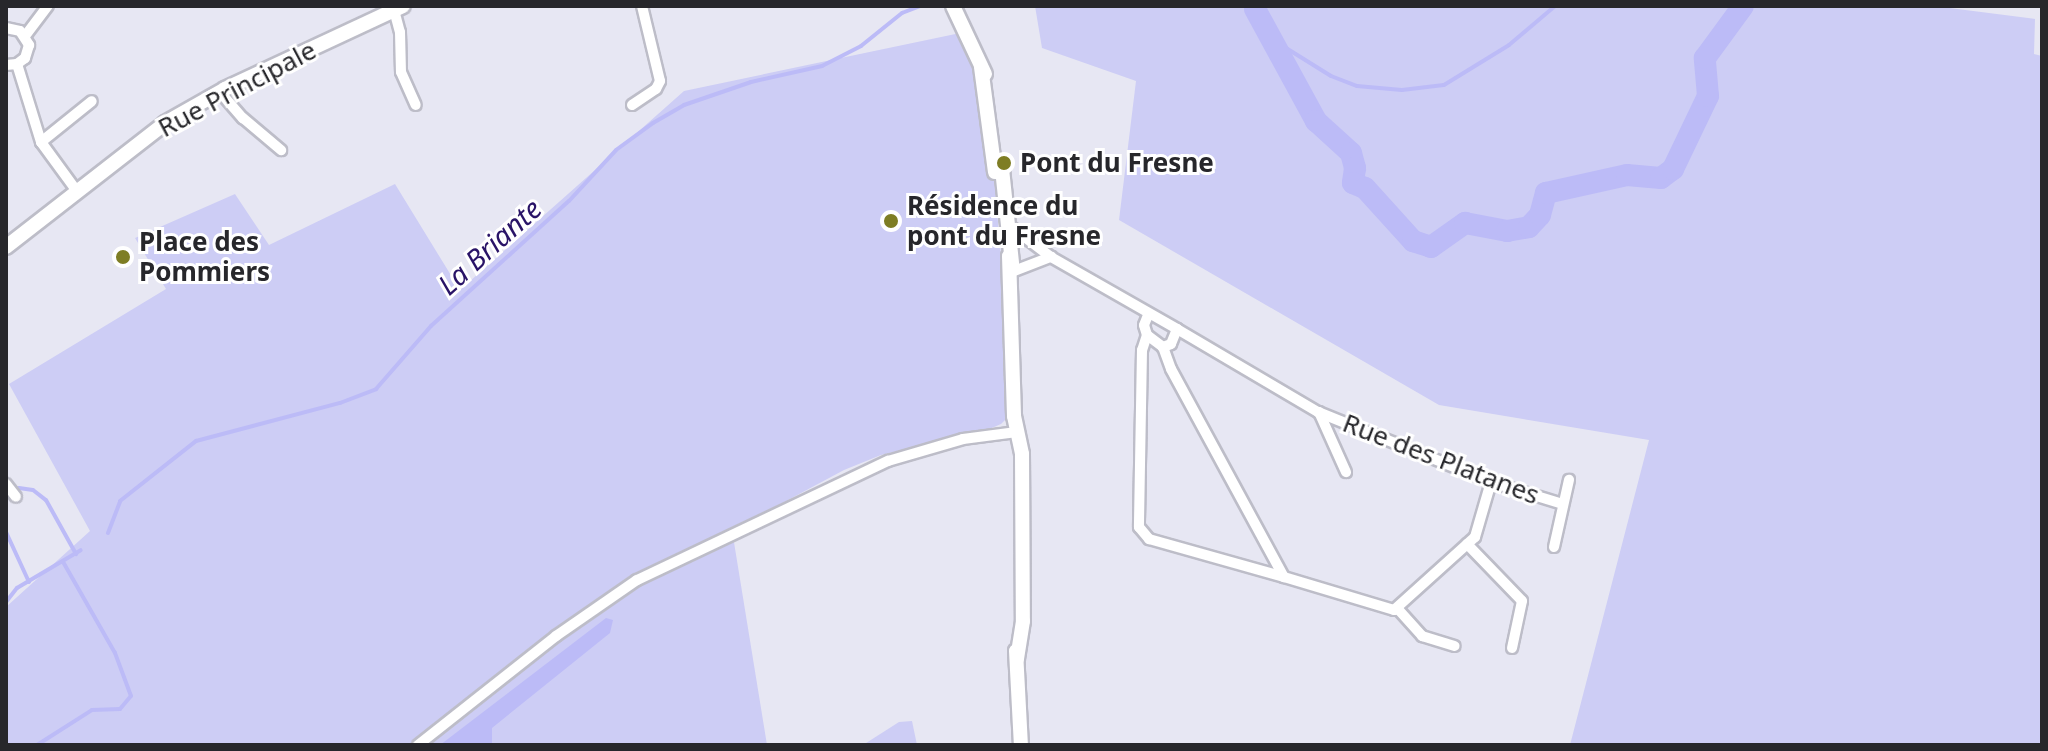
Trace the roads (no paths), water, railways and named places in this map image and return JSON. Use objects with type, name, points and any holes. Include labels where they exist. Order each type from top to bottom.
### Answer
[{"type":"main road","name":"Rue Principale","points":[[6,247],[165,123],[220,92],[399,8]]},
{"type":"main road","points":[[954,10],[994,99],[999,147],[996,158],[1002,169],[1009,256],[1013,398],[1017,433]]},
{"type":"main road","points":[[1009,256],[1014,271],[1021,400],[1021,417],[1012,451],[1021,745]]},
{"type":"street","points":[[25,36],[48,6]]},
{"type":"street","points":[[632,105],[656,89],[660,81],[642,6]]},
{"type":"street","points":[[399,8],[401,72],[416,105]]},
{"type":"street","points":[[6,28],[15,29],[25,36],[28,52],[12,65],[41,142],[76,190]]},
{"type":"street","points":[[220,92],[243,118],[281,150]]},
{"type":"street","points":[[41,142],[92,101]]},
{"type":"street","points":[[1005,223],[1051,257],[1148,315],[1142,350],[1139,527],[1149,539],[1390,611],[1475,537],[1491,482]]},
{"type":"street","points":[[1014,271],[1051,257]]},
{"type":"street","name":"Rue des Platanes","points":[[1148,315],[1318,412],[1491,482],[1563,504]]},
{"type":"street","points":[[1163,347],[1175,339],[1177,329]]},
{"type":"street","points":[[1147,335],[1163,347],[1171,369],[1284,577]]},
{"type":"street","name":"Rue des Platanes","points":[[1318,412],[1346,472]]},
{"type":"street","points":[[418,745],[556,636],[637,580],[888,461],[963,439],[1017,433]]},
{"type":"street","points":[[1554,547],[1569,480]]},
{"type":"street","points":[[7,485],[16,497]]},
{"type":"street","points":[[1467,544],[1522,601],[1512,648]]},
{"type":"street","points":[[1397,608],[1422,636],[1455,646]]},
{"type":"waterway","name":"La Briante","points":[[108,533],[120,501],[196,441],[340,403],[376,389],[431,326],[569,201],[616,150],[653,123],[684,105],[751,82],[822,66],[861,46],[902,13],[920,6]]},
{"type":"waterway","name":"La Briante","points":[[1252,6],[1286,48],[1331,76],[1357,86],[1402,90],[1444,85],[1509,45],[1555,6]]},
{"type":"waterway","points":[[1255,9],[1316,121],[1351,153],[1355,168],[1353,183],[1365,188],[1413,241],[1431,247],[1465,223],[1507,231],[1529,227],[1540,215],[1546,193],[1627,175],[1661,178],[1673,169],[1708,96],[1705,58],[1743,6]]},
{"type":"waterway","points":[[6,498],[19,488],[33,490],[46,500],[76,554]]},
{"type":"waterway","points":[[6,532],[29,582]]},
{"type":"waterway","name":"La Briante","points":[[6,602],[17,588],[81,550]]},
{"type":"waterway","points":[[37,745],[92,710],[120,709],[131,696],[115,653],[63,562]]},
{"type":"place","name":"Pont du Fresne","points":[[1004,163]]},
{"type":"place","name":"Résidence du pont du Fresne","points":[[891,221]]},
{"type":"place","name":"Place des Pommiers","points":[[123,257]]}]
